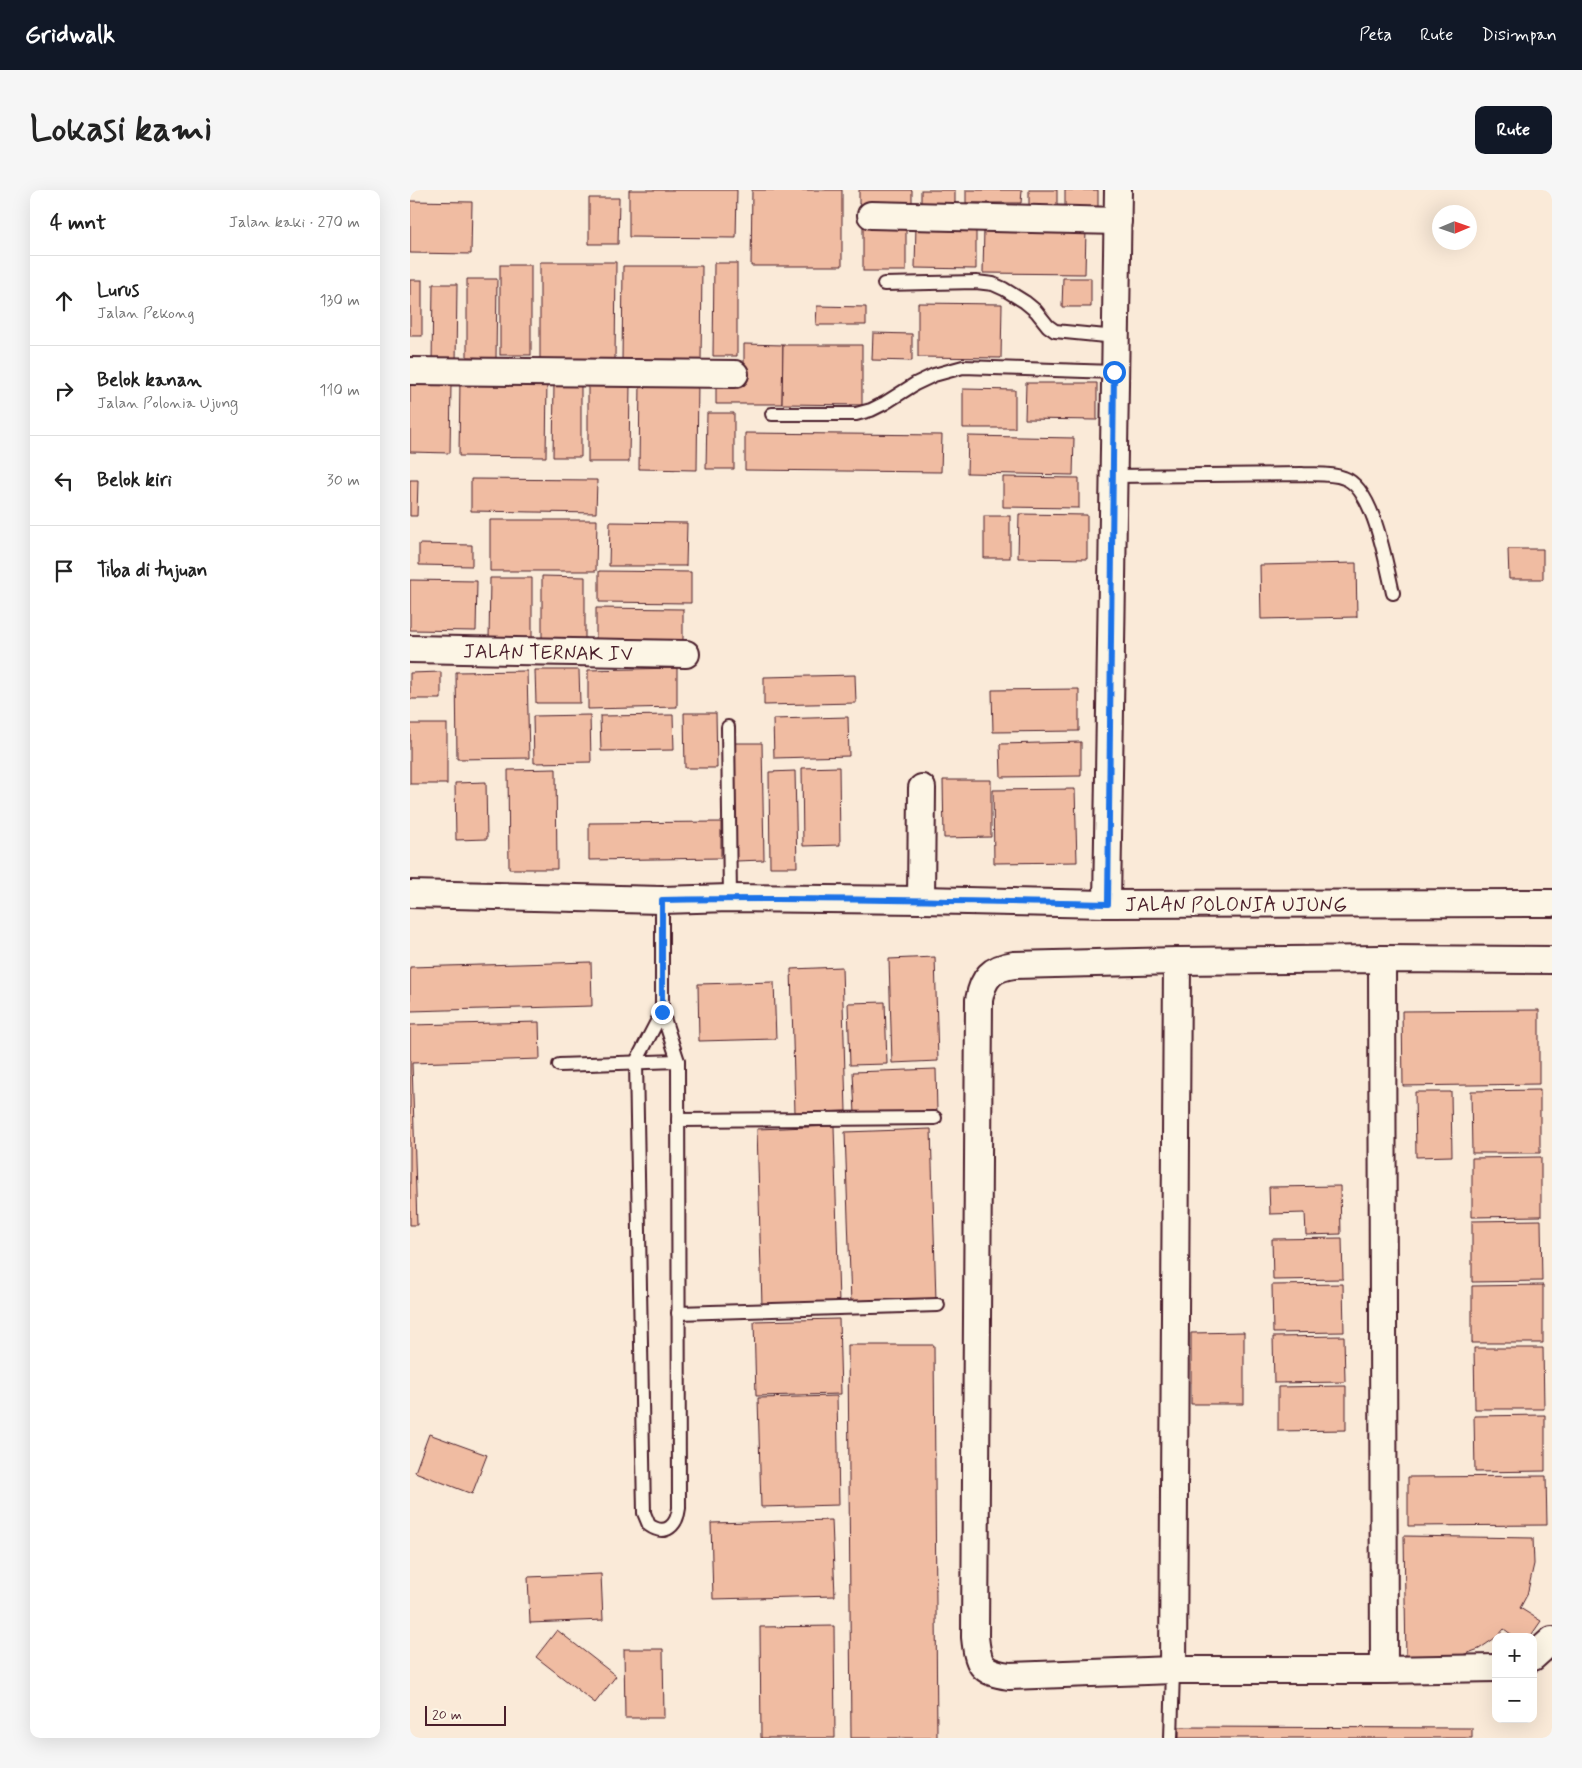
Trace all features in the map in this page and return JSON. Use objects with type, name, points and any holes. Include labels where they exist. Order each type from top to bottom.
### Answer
[{"type":"street","points":[[1108,904],[1118,190]]},
{"type":"street","points":[[870,215],[1118,220]]},
{"type":"street","points":[[410,371],[735,374]]},
{"type":"street","name":"JALAN TERNAK IV","points":[[410,649],[686,654]]},
{"type":"street","points":[[921,900],[922,788]]},
{"type":"street","name":"JALAN POLONIA UJUNG","points":[[410,894],[662,900],[730,898],[1108,904],[1552,903]]},
{"type":"street","points":[[1382,959],[1384,1670]]},
{"type":"street","points":[[1492,1668],[1173,1670],[1009,1676],[987,1671],[981,1663],[977,1652],[975,1627],[979,1000],[981,989],[986,979],[993,971],[1003,967],[1177,961],[1552,960]]},
{"type":"street","points":[[1173,1670],[1177,961]]},
{"type":"street","points":[[1537,1653],[1552,1640]]},
{"type":"lane","points":[[884,284],[976,282],[993,284],[1025,302],[1055,332],[1116,337]]},
{"type":"lane","points":[[772,414],[856,414],[885,403],[915,384],[943,372],[963,368],[1114,372]]},
{"type":"lane","points":[[1113,476],[1302,474],[1345,478],[1356,484],[1368,502],[1393,593]]},
{"type":"lane","points":[[728,726],[730,898]]},
{"type":"lane","points":[[662,900],[662,1012],[678,1061],[679,1508],[677,1520],[672,1526],[665,1529],[656,1529],[647,1522],[644,1513],[636,1062],[662,1012]]},
{"type":"lane","points":[[559,1065],[678,1061]]},
{"type":"lane","points":[[678,1120],[935,1118]]},
{"type":"lane","points":[[678,1313],[938,1305]]},
{"type":"lane","points":[[1171,1738],[1173,1670]]},
{"type":"building","points":[[629,190],[737,190],[736,238],[629,237]]},
{"type":"building","points":[[752,190],[842,190],[842,266],[751,266]]},
{"type":"building","points":[[859,190],[912,190],[912,205],[859,204]]},
{"type":"building","points":[[921,190],[955,190],[955,205],[921,205]]},
{"type":"building","points":[[966,190],[1022,190],[1021,203],[966,203]]},
{"type":"building","points":[[1029,190],[1057,190],[1057,207],[1029,207]]},
{"type":"building","points":[[1065,190],[1098,190],[1098,212],[1065,211]]},
{"type":"building","points":[[589,198],[619,198],[618,244],[589,244]]},
{"type":"building","points":[[410,201],[472,202],[471,254],[410,253]]},
{"type":"building","points":[[863,220],[906,220],[906,271],[863,271]]},
{"type":"building","points":[[916,224],[976,225],[976,269],[915,268]]},
{"type":"building","points":[[984,228],[1086,229],[1085,274],[983,273]]},
{"type":"building","points":[[540,262],[616,262],[615,359],[540,359]]},
{"type":"building","points":[[714,263],[737,263],[737,356],[713,356]]},
{"type":"building","points":[[500,265],[531,265],[531,355],[500,355]]},
{"type":"building","points":[[623,266],[702,266],[701,362],[622,362]]},
{"type":"building","points":[[1063,278],[1091,278],[1091,307],[1062,307]]},
{"type":"building","points":[[467,279],[497,279],[496,358],[467,357]]},
{"type":"building","points":[[410,280],[422,280],[422,336],[410,336]]},
{"type":"building","points":[[433,284],[457,284],[456,364],[432,364]]},
{"type":"building","points":[[918,303],[1002,304],[1001,358],[918,357]]},
{"type":"building","points":[[817,306],[866,307],[866,325],[816,325]]},
{"type":"building","points":[[873,333],[912,334],[912,361],[872,360]]},
{"type":"building","points":[[744,344],[783,345],[782,404],[716,404],[716,380],[744,380]]},
{"type":"building","points":[[783,345],[862,345],[862,405],[782,404]]},
{"type":"building","points":[[460,377],[547,378],[546,457],[459,456]]},
{"type":"building","points":[[640,380],[698,380],[697,470],[639,469]]},
{"type":"building","points":[[588,381],[630,382],[629,462],[588,462]]},
{"type":"building","points":[[410,382],[451,382],[450,453],[410,452]]},
{"type":"building","points":[[554,383],[581,383],[581,457],[553,457]]},
{"type":"building","points":[[1026,383],[1097,383],[1097,420],[1025,419]]},
{"type":"building","points":[[963,389],[1015,390],[1015,428],[963,428]]},
{"type":"building","points":[[707,413],[734,413],[734,469],[706,469]]},
{"type":"building","points":[[745,433],[942,435],[941,472],[745,470]]},
{"type":"building","points":[[968,436],[1074,438],[1073,475],[967,473]]},
{"type":"building","points":[[1003,477],[1079,478],[1079,508],[1003,507]]},
{"type":"building","points":[[471,479],[597,480],[596,513],[471,511]]},
{"type":"building","points":[[410,480],[418,480],[417,516],[410,516]]},
{"type":"building","points":[[1019,514],[1087,515],[1087,559],[1018,558]]},
{"type":"building","points":[[984,516],[1010,516],[1010,558],[984,558]]},
{"type":"building","points":[[490,520],[597,520],[596,571],[490,571]]},
{"type":"building","points":[[610,522],[687,523],[686,566],[609,566]]},
{"type":"building","points":[[419,544],[472,545],[472,566],[419,565]]},
{"type":"building","points":[[1508,549],[1543,549],[1543,579],[1509,579]]},
{"type":"building","points":[[1356,563],[1357,617],[1261,619],[1260,565]]},
{"type":"building","points":[[599,571],[691,572],[691,603],[599,602]]},
{"type":"building","points":[[542,576],[585,577],[585,646],[542,646]]},
{"type":"building","points":[[490,578],[532,578],[532,641],[489,640]]},
{"type":"building","points":[[410,580],[477,581],[476,631],[410,630]]},
{"type":"building","points":[[596,608],[683,609],[683,647],[596,646]]},
{"type":"building","points":[[677,668],[677,707],[588,709],[588,670]]},
{"type":"building","points":[[535,670],[579,670],[580,703],[536,703]]},
{"type":"building","points":[[527,671],[529,758],[457,759],[456,672]]},
{"type":"building","points":[[441,672],[441,699],[410,699],[410,673]]},
{"type":"building","points":[[855,675],[856,703],[764,705],[764,677]]},
{"type":"building","points":[[1079,689],[1079,731],[993,732],[992,690]]},
{"type":"building","points":[[684,713],[716,713],[717,768],[685,768]]},
{"type":"building","points":[[590,715],[591,762],[534,763],[533,716]]},
{"type":"building","points":[[673,715],[674,750],[601,751],[600,716]]},
{"type":"building","points":[[848,717],[849,756],[774,758],[773,719]]},
{"type":"building","points":[[410,724],[447,724],[447,784],[410,784]]},
{"type":"building","points":[[1081,742],[1081,776],[1001,777],[1000,744]]},
{"type":"building","points":[[734,743],[762,743],[764,860],[736,861]]},
{"type":"building","points":[[839,767],[840,845],[803,846],[802,768]]},
{"type":"building","points":[[556,769],[557,869],[509,869],[508,770]]},
{"type":"building","points":[[795,771],[797,867],[770,867],[769,772]]},
{"type":"building","points":[[943,780],[991,780],[991,837],[944,838]]},
{"type":"building","points":[[486,782],[487,839],[456,840],[455,783]]},
{"type":"building","points":[[1075,789],[1077,862],[994,863],[993,790]]},
{"type":"building","points":[[721,822],[721,858],[589,860],[589,823]]},
{"type":"building","points":[[935,957],[938,1061],[892,1063],[889,959]]},
{"type":"building","points":[[591,962],[592,1006],[410,1011],[410,967]]},
{"type":"building","points":[[842,967],[846,1111],[795,1113],[791,969]]},
{"type":"building","points":[[774,982],[776,1039],[699,1041],[698,984]]},
{"type":"building","points":[[885,1002],[887,1064],[850,1065],[848,1003]]},
{"type":"building","points":[[1539,1010],[1539,1084],[1403,1086],[1402,1011]]},
{"type":"building","points":[[539,1022],[540,1059],[412,1063],[417,1225],[410,1225],[410,1025]]},
{"type":"building","points":[[936,1069],[937,1112],[855,1114],[853,1072]]},
{"type":"building","points":[[1540,1090],[1540,1153],[1472,1153],[1471,1091]]},
{"type":"building","points":[[1415,1092],[1451,1092],[1452,1156],[1416,1157]]},
{"type":"building","points":[[834,1126],[839,1304],[762,1306],[757,1129]]},
{"type":"building","points":[[931,1129],[936,1301],[851,1303],[845,1132]]},
{"type":"building","points":[[1541,1157],[1541,1216],[1472,1217],[1472,1158]]},
{"type":"building","points":[[1340,1186],[1341,1234],[1306,1235],[1305,1213],[1270,1214],[1269,1187]]},
{"type":"building","points":[[1541,1220],[1542,1281],[1472,1282],[1472,1221]]},
{"type":"building","points":[[1342,1238],[1343,1279],[1273,1280],[1272,1239]]},
{"type":"building","points":[[1343,1284],[1344,1332],[1273,1333],[1272,1285]]},
{"type":"building","points":[[1543,1285],[1543,1343],[1472,1343],[1472,1286]]},
{"type":"building","points":[[839,1319],[841,1394],[756,1396],[754,1321]]},
{"type":"building","points":[[1244,1332],[1244,1404],[1191,1404],[1191,1333]]},
{"type":"building","points":[[1344,1336],[1345,1382],[1274,1383],[1273,1337]]},
{"type":"building","points":[[848,1345],[934,1345],[937,1738],[851,1738]]},
{"type":"building","points":[[1474,1348],[1543,1348],[1544,1409],[1475,1409]]},
{"type":"building","points":[[1346,1386],[1346,1430],[1278,1431],[1278,1387]]},
{"type":"building","points":[[837,1396],[839,1505],[761,1507],[758,1398]]},
{"type":"building","points":[[1545,1415],[1545,1471],[1475,1472],[1474,1416]]},
{"type":"building","points":[[429,1434],[487,1455],[472,1494],[415,1472]]},
{"type":"building","points":[[1546,1476],[1547,1525],[1408,1526],[1408,1477]]},
{"type":"building","points":[[832,1520],[835,1596],[713,1599],[711,1523]]},
{"type":"building","points":[[1404,1536],[1533,1538],[1534,1564],[1527,1595],[1520,1608],[1541,1621],[1533,1633],[1510,1633],[1504,1629],[1501,1633],[1492,1633],[1492,1640],[1479,1649],[1454,1658],[1406,1660]]},
{"type":"building","points":[[601,1574],[603,1620],[530,1623],[528,1577]]},
{"type":"building","points":[[834,1626],[835,1738],[761,1738],[760,1627]]},
{"type":"building","points":[[557,1630],[616,1676],[595,1703],[536,1657]]},
{"type":"building","points":[[624,1649],[663,1649],[664,1718],[625,1718]]},
{"type":"building","points":[[1179,1727],[1472,1728],[1472,1738],[1179,1738]]},
{"type":"route","points":[[662,1012],[662,900],[730,898],[1108,904],[1114,372]]}]
